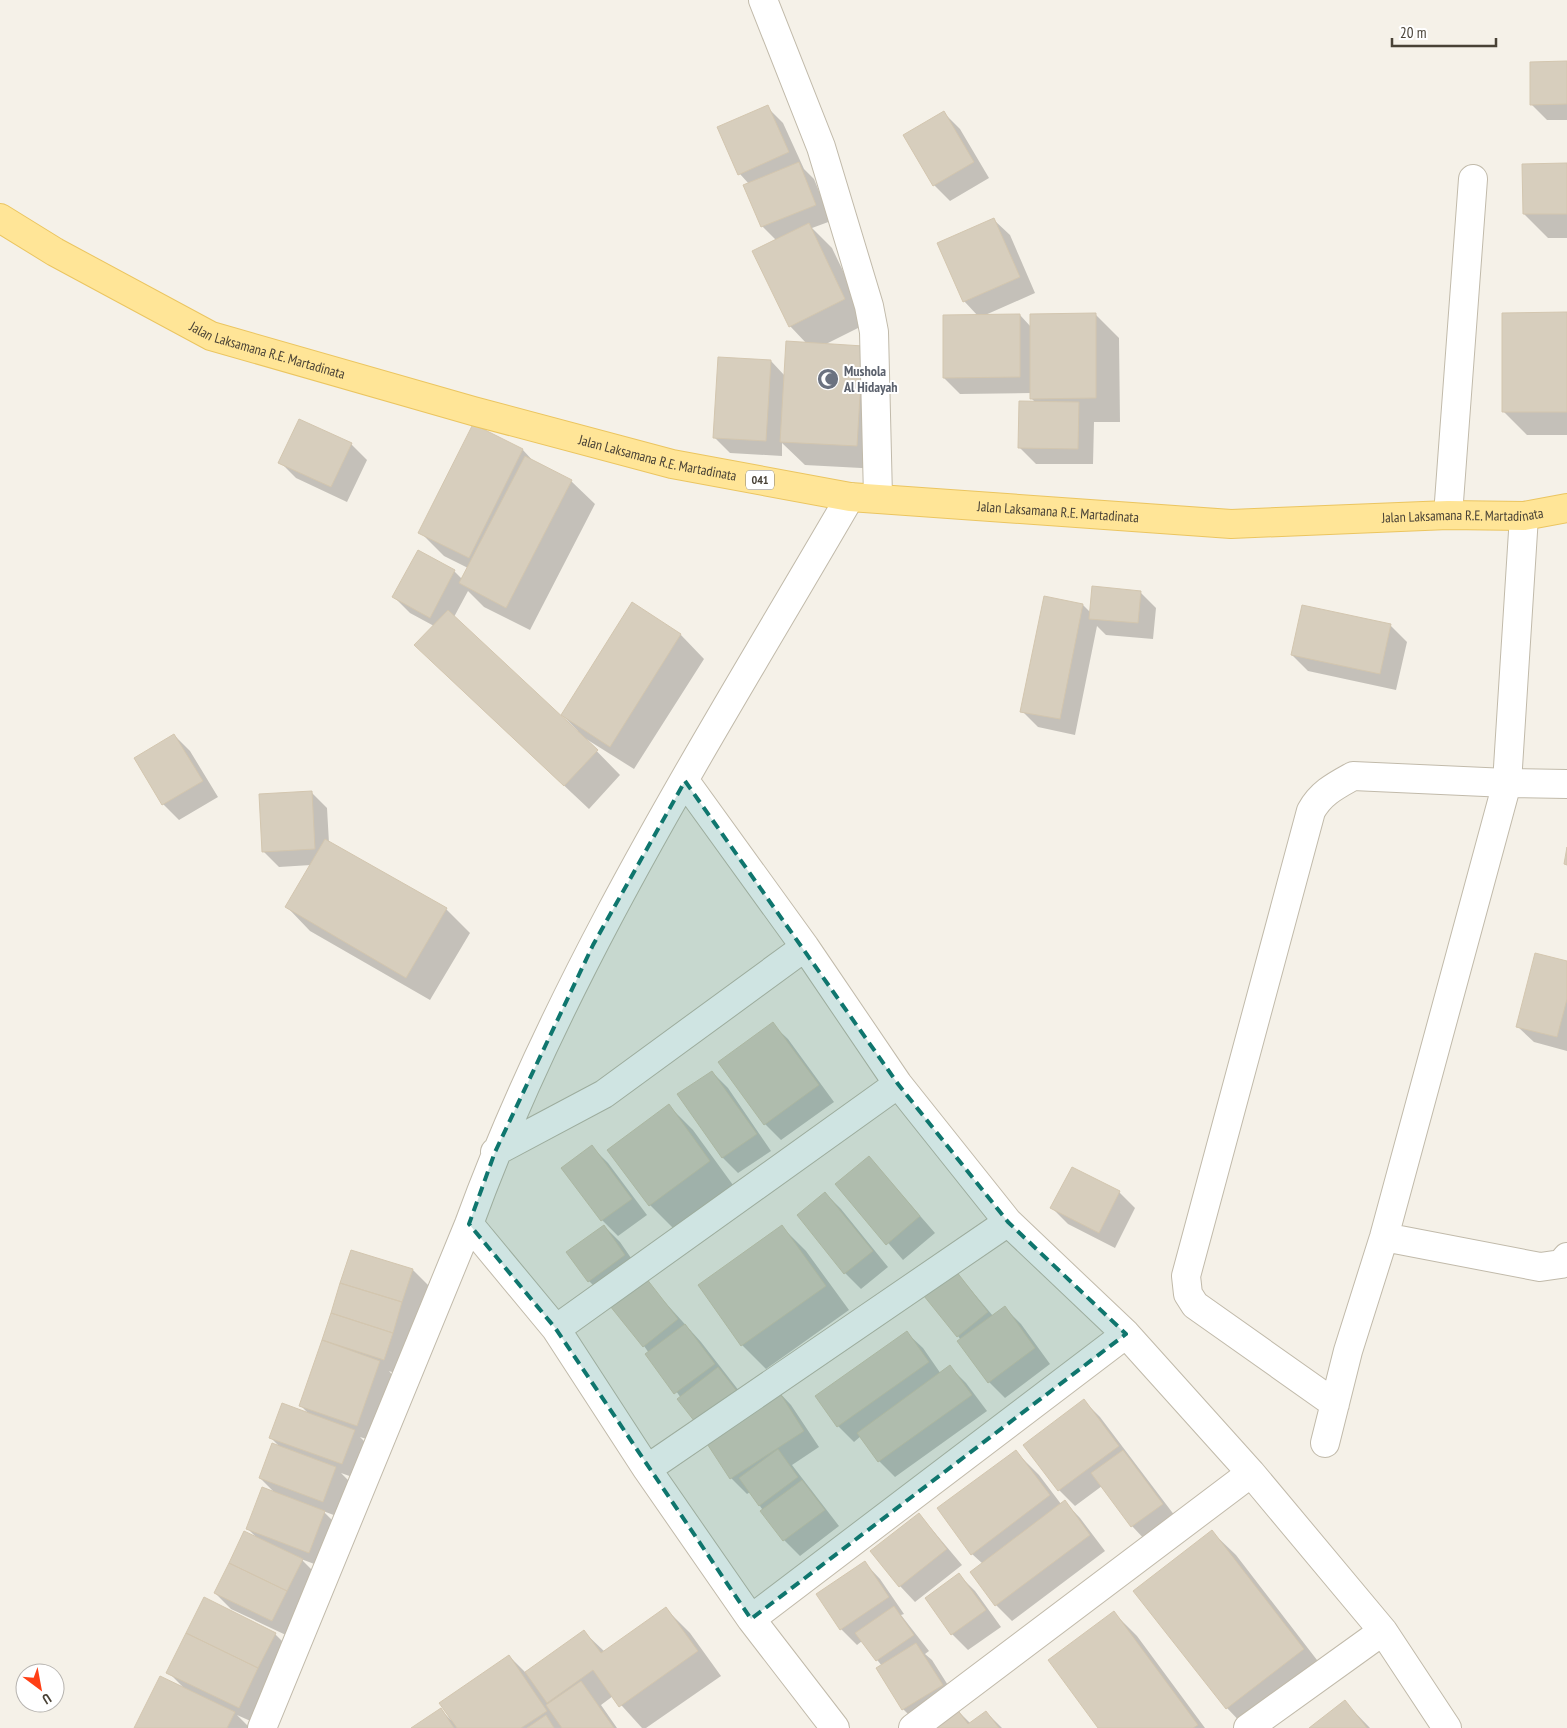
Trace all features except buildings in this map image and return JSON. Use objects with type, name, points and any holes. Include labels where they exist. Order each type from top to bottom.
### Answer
[{"type":"main road","name":"Jalan Laksamana R.E. Martadinata","points":[[0,218],[55,252],[211,336],[473,411],[672,464],[850,497],[878,497],[1231,524],[1448,515],[1524,516],[1567,508]]},
{"type":"street","points":[[763,0],[821,147],[869,306],[874,332],[878,497]]},
{"type":"street","points":[[1448,515],[1473,179]]},
{"type":"street","points":[[262,1728],[469,1224],[495,1152],[593,944],[850,497]]},
{"type":"street","points":[[1325,1443],[1348,1351],[1384,1237],[1507,783],[1524,516]]},
{"type":"street","points":[[1335,1404],[1195,1305],[1188,1294],[1186,1276],[1311,811],[1318,799],[1331,788],[1353,776],[1567,784]]},
{"type":"street","points":[[686,781],[805,947],[898,1084],[1008,1222],[1126,1334],[1251,1473],[1383,1631],[1447,1728]]},
{"type":"street","points":[[495,1152],[604,1094],[805,947]]},
{"type":"street","points":[[556,1329],[898,1084]]},
{"type":"street","points":[[646,1469],[1008,1222]]},
{"type":"street","points":[[469,1224],[556,1329],[646,1469],[751,1619],[835,1728]]},
{"type":"street","points":[[1384,1237],[1540,1267],[1561,1264],[1567,1257]]},
{"type":"street","points":[[751,1619],[1126,1334]]},
{"type":"street","points":[[913,1728],[1251,1473]]},
{"type":"street","points":[[1248,1728],[1383,1631]]},
{"type":"highlighted area","points":[[685,781],[898,1084],[1008,1222],[1126,1334],[751,1619],[556,1329],[469,1224],[495,1152],[593,945]]},
{"type":"place","name":"Mushola Al Hidayah","points":[[828,379]]}]
